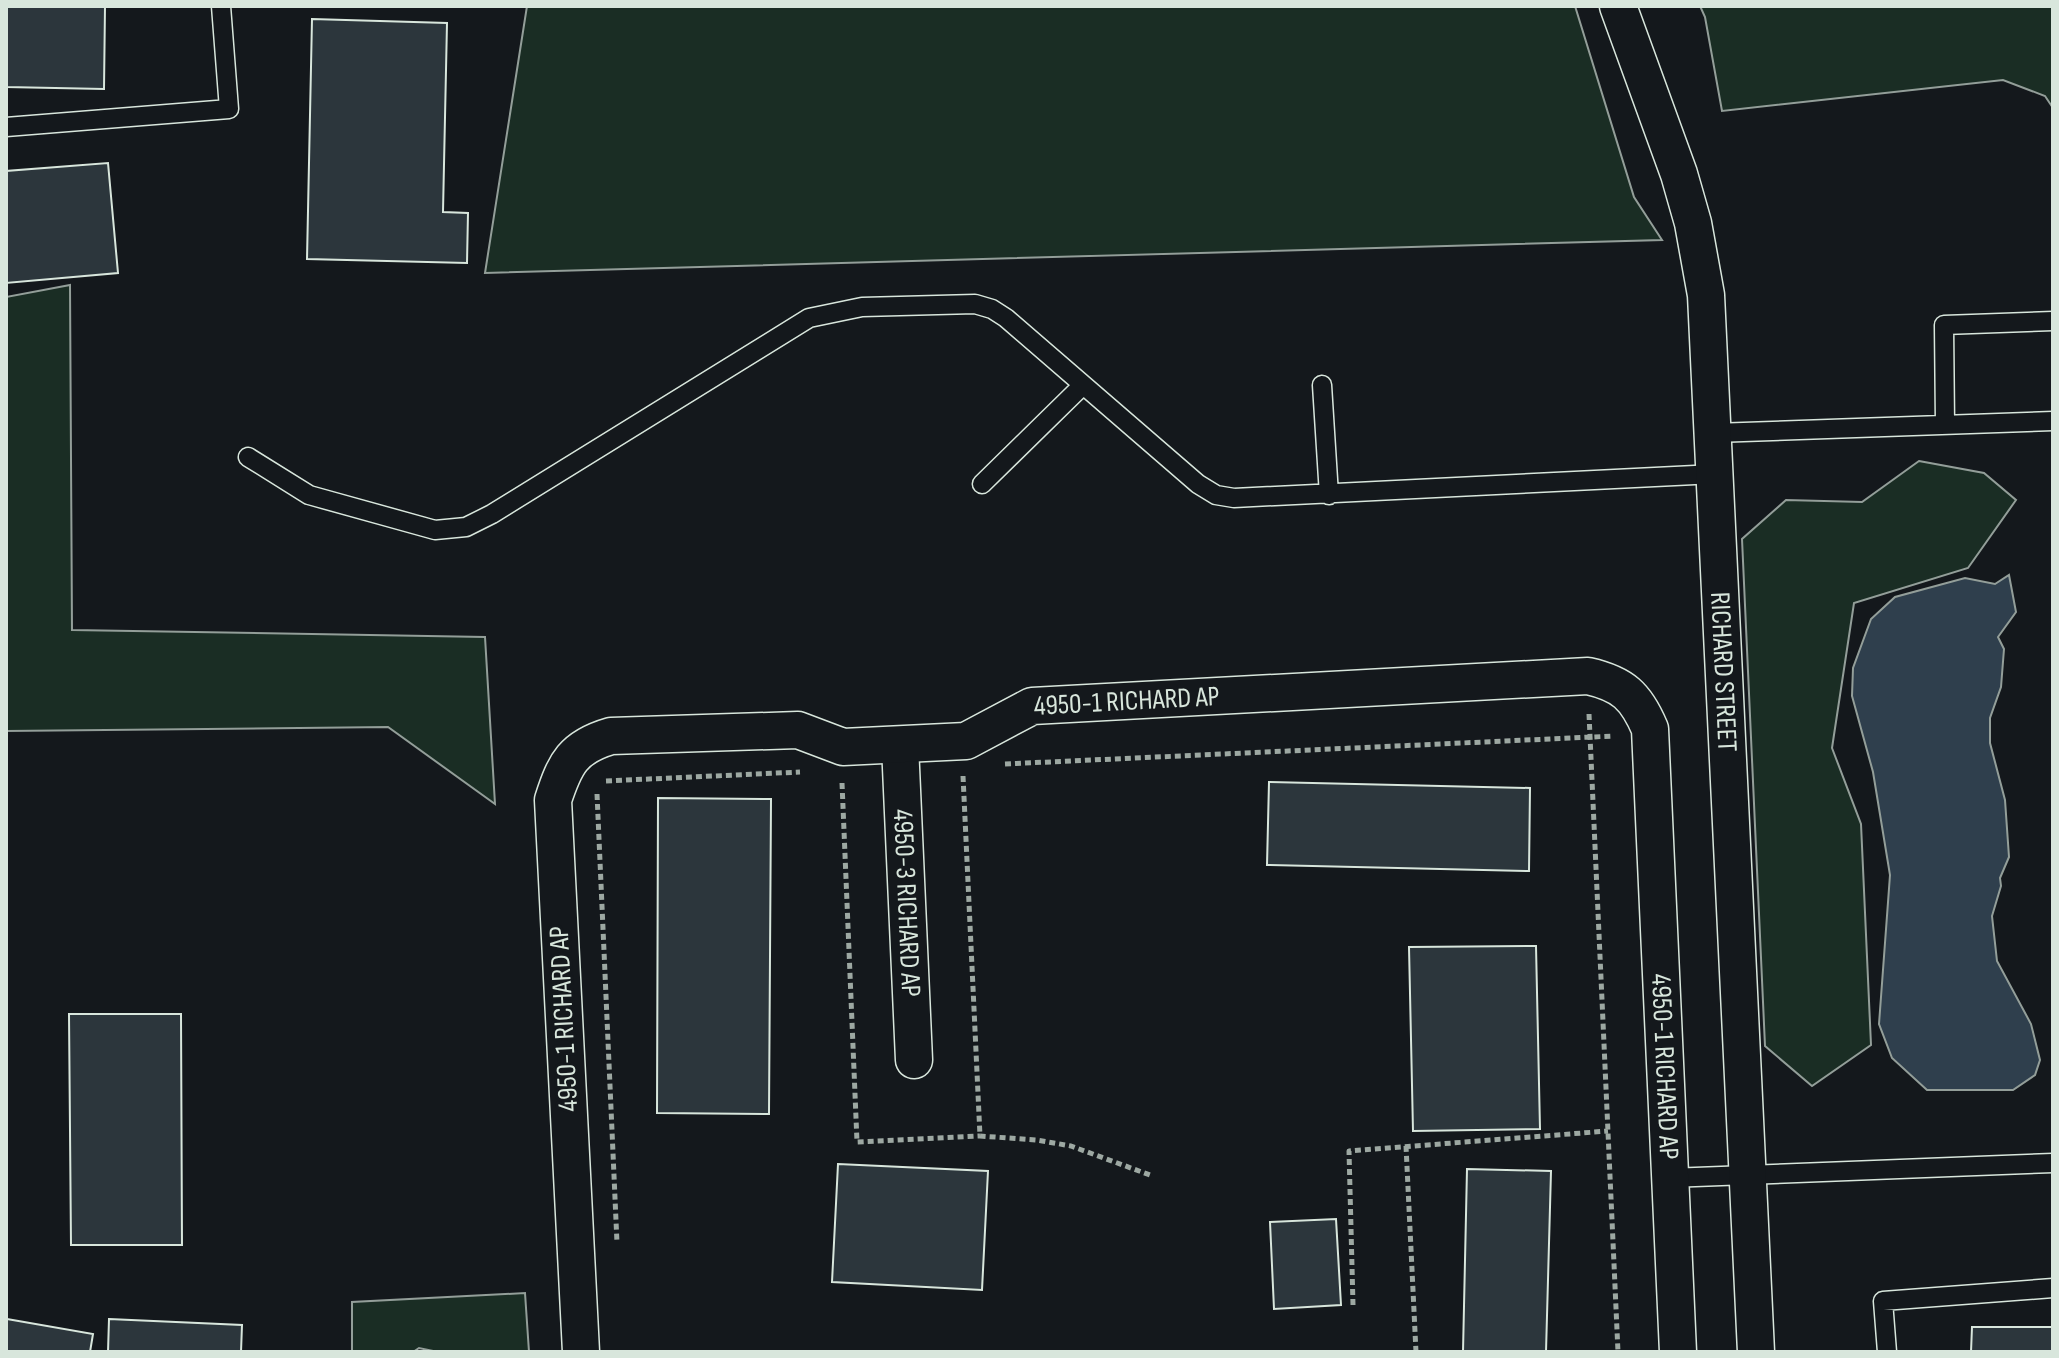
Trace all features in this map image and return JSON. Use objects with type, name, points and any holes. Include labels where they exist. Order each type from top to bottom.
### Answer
[{"type":"street","name":"RICHARD STREET","points":[[1618,6],[1679,174],[1693,223],[1706,295],[1756,1352]]},
{"type":"street","name":"4950-1 RICHARD AP","points":[[581,1352],[553,800],[560,777],[573,756],[590,742],[611,736],[798,730],[843,747],[966,741],[1032,706],[1588,676],[1609,681],[1627,692],[1642,709],[1651,734],[1678,1352]]},
{"type":"street","name":"4950-3 RICHARD AP","points":[[900,745],[914,1060]]},
{"type":"lane","points":[[6,127],[229,109],[221,6]]},
{"type":"lane","points":[[248,457],[309,495],[435,530],[466,527],[492,514],[809,318],[862,307],[975,304],[992,309],[1198,484],[1216,495],[1234,498],[1329,495],[1715,474]]},
{"type":"lane","points":[[1945,425],[1944,325],[2053,321]]},
{"type":"lane","points":[[1322,385],[1329,495]]},
{"type":"lane","points":[[982,484],[1082,386]]},
{"type":"lane","points":[[1714,433],[2053,421]]},
{"type":"lane","points":[[1669,1178],[2053,1163]]},
{"type":"lane","points":[[1887,1352],[1883,1301],[2053,1288]]},
{"type":"path","points":[[1588,676],[1618,1352]]},
{"type":"path","points":[[992,765],[1651,734]]},
{"type":"path","points":[[962,765],[980,1136]]},
{"type":"path","points":[[841,770],[857,1142],[980,1136],[1022,1138],[1071,1146],[1150,1175]]},
{"type":"path","points":[[617,1256],[596,781],[811,772]]},
{"type":"path","points":[[1353,1305],[1349,1151],[1608,1131]]},
{"type":"path","points":[[1406,1146],[1416,1352]]},
{"type":"green space","points":[[527,6],[1575,6],[1634,197],[1662,240],[485,273]]},
{"type":"green space","points":[[1700,6],[2053,6],[2053,108],[2045,96],[2003,80],[1722,111],[1705,17]]},
{"type":"green space","points":[[70,285],[72,630],[485,637],[495,804],[388,727],[6,731],[6,297]]},
{"type":"green space","points":[[1919,461],[1984,473],[2016,500],[1968,568],[1854,603],[1832,748],[1861,824],[1871,1045],[1812,1086],[1765,1046],[1742,539],[1786,500],[1862,502]]},
{"type":"green space","points":[[525,1293],[529,1352],[438,1352],[419,1348],[413,1352],[352,1352],[352,1302]]},
{"type":"water","points":[[2009,575],[2016,612],[1998,637],[2004,649],[2001,687],[1990,718],[1990,743],[2005,800],[2009,857],[2000,878],[2001,886],[1992,916],[1997,961],[2031,1024],[2040,1060],[2035,1075],[2013,1090],[1927,1090],[1892,1058],[1879,1024],[1890,875],[1873,772],[1852,696],[1853,668],[1871,619],[1895,597],[1965,578],[1995,584]]},
{"type":"building","points":[[6,6],[105,6],[104,89],[6,87]]},
{"type":"building","points":[[312,19],[447,23],[443,212],[468,213],[467,263],[307,259]]},
{"type":"building","points":[[108,163],[118,273],[6,283],[6,171]]},
{"type":"building","points":[[1269,782],[1530,788],[1529,871],[1267,865]]},
{"type":"building","points":[[658,798],[771,799],[769,1114],[657,1113]]},
{"type":"building","points":[[1536,946],[1540,1129],[1413,1131],[1409,947]]},
{"type":"building","points":[[69,1014],[181,1014],[182,1245],[71,1245]]},
{"type":"building","points":[[838,1164],[988,1171],[982,1290],[832,1282]]},
{"type":"building","points":[[1467,1169],[1551,1171],[1546,1352],[1463,1352]]},
{"type":"building","points":[[1336,1219],[1341,1305],[1274,1309],[1270,1222]]},
{"type":"building","points":[[7,1319],[93,1334],[90,1352],[6,1352]]},
{"type":"building","points":[[109,1319],[242,1325],[241,1352],[108,1352]]},
{"type":"building","points":[[1972,1327],[2053,1327],[2053,1352],[1971,1352]]}]
